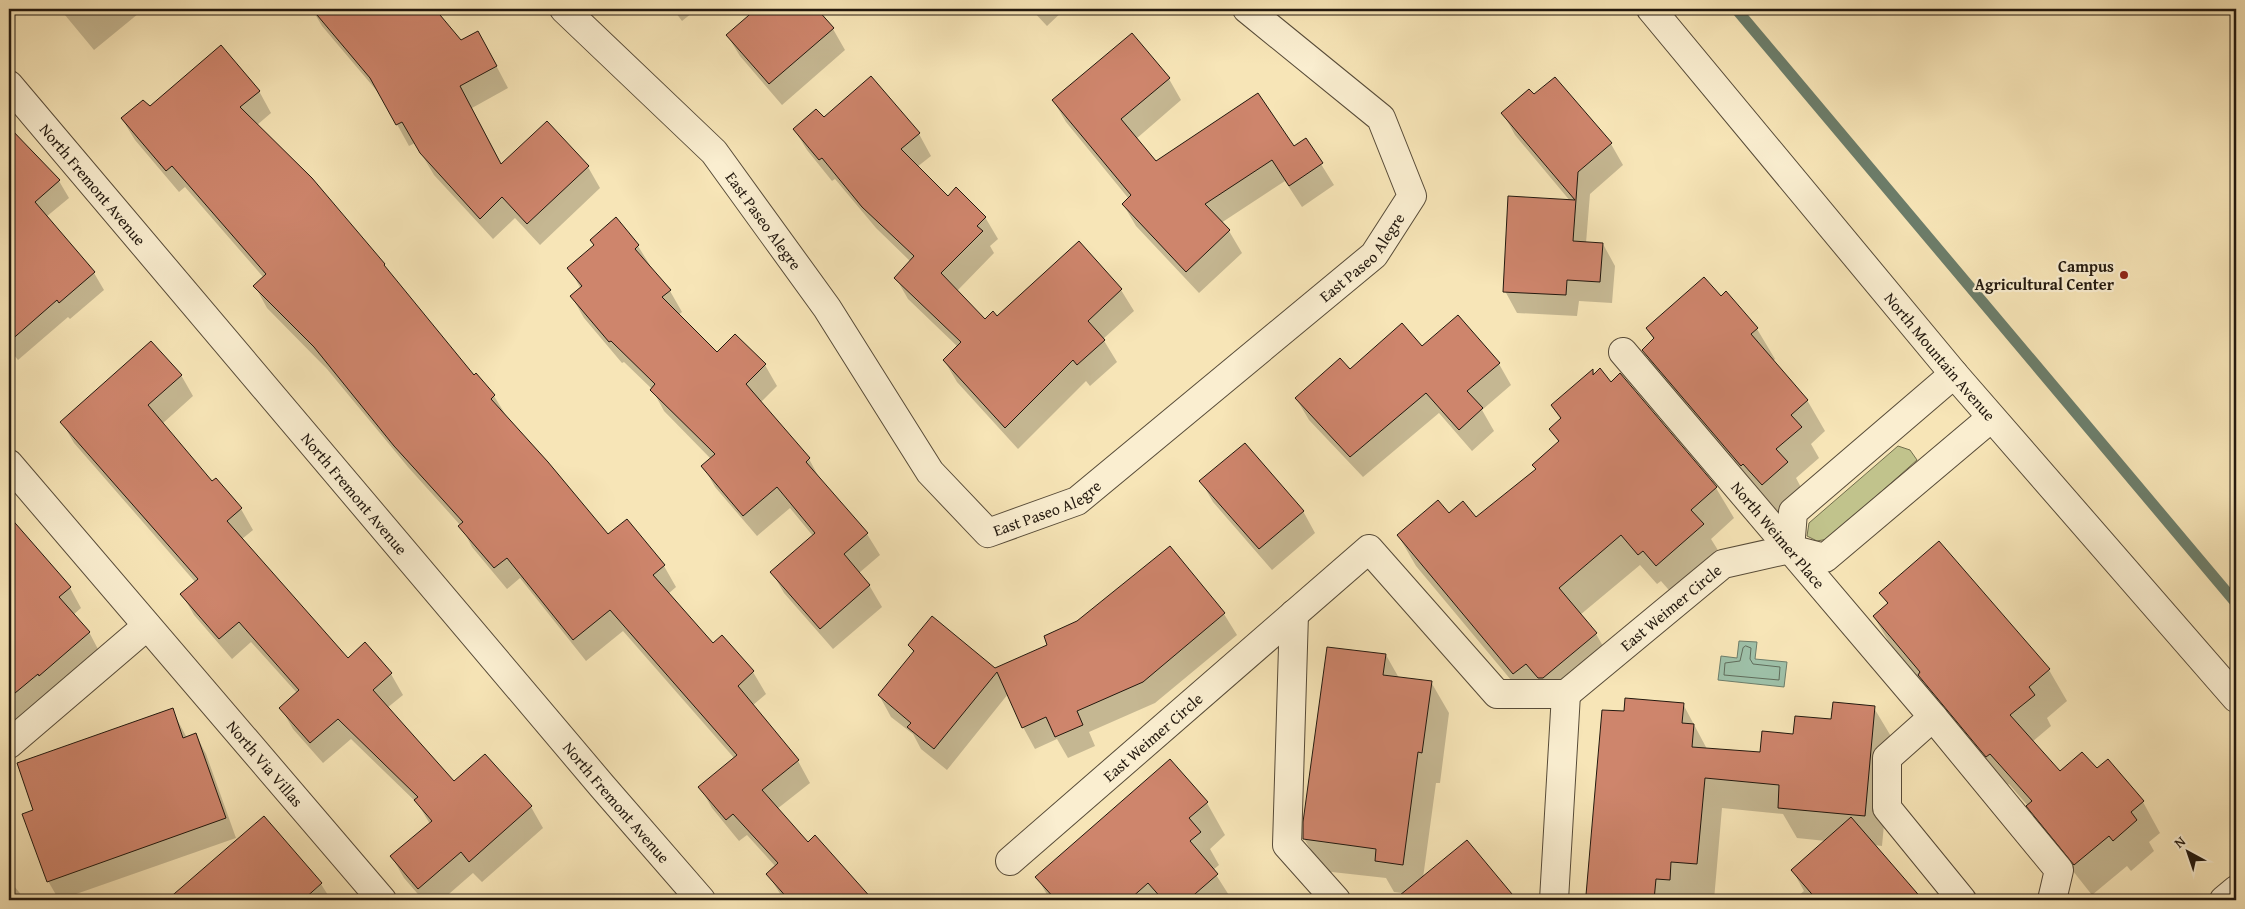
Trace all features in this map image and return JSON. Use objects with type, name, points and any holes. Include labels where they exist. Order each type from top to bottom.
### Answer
[{"type":"street","name":"East Paseo Alegre","points":[[564,9],[714,152],[827,308],[930,472],[988,533],[1078,501],[1374,255],[1412,196],[1381,118],[1247,9]]},
{"type":"street","name":"North Mountain Avenue","points":[[1651,9],[1991,418],[2236,698]]},
{"type":"street","name":"North Fremont Avenue","points":[[9,85],[595,779],[701,900]]},
{"type":"street","name":"North Weimer Place","points":[[1623,352],[2059,870],[2052,900]]},
{"type":"street","points":[[1790,549],[1793,512],[1954,374]]},
{"type":"street","name":"East Weimer Circle","points":[[1010,861],[1370,549],[1497,694],[1566,694],[1723,564],[1790,549],[1825,558],[1991,418]]},
{"type":"street","name":"North Via Villas","points":[[9,464],[382,900]]},
{"type":"street","points":[[1294,614],[1287,845],[1336,900]]},
{"type":"street","points":[[9,744],[147,626]]},
{"type":"street","points":[[1554,900],[1566,694]]},
{"type":"street","points":[[1933,718],[1887,758],[1887,808],[1962,900]]},
{"type":"street","points":[[2224,900],[2236,890]]},
{"type":"shaded area","points":[[1898,446],[1910,450],[1917,460],[1828,539],[1817,541],[1807,536],[1809,523]]},
{"type":"water","points":[[1739,641],[1757,642],[1755,659],[1787,662],[1784,687],[1718,680],[1721,656],[1737,658]]},
{"type":"building","points":[[312,9],[435,9],[461,40],[478,31],[497,66],[460,86],[501,164],[547,121],[589,166],[527,224],[502,197],[480,219],[420,153],[402,122],[396,125],[370,78]]},
{"type":"building","points":[[756,9],[817,9],[834,28],[769,84],[726,35]]},
{"type":"building","points":[[1132,33],[1170,78],[1121,119],[1156,161],[1258,93],[1294,146],[1306,138],[1323,163],[1289,186],[1272,160],[1205,204],[1230,230],[1186,272],[1122,204],[1131,195],[1052,100]]},
{"type":"building","points":[[221,45],[260,91],[240,107],[312,178],[385,264],[474,375],[476,373],[495,395],[491,399],[548,462],[608,534],[627,519],[665,565],[653,575],[713,643],[722,635],[754,671],[738,686],[799,760],[762,790],[808,842],[815,835],[873,900],[789,900],[766,874],[778,863],[733,814],[726,820],[698,787],[737,755],[610,610],[573,640],[507,558],[494,568],[458,526],[463,522],[394,446],[314,347],[253,286],[266,274],[172,166],[166,171],[121,118],[143,100],[150,106]]},
{"type":"building","points":[[871,76],[920,133],[901,149],[948,196],[956,187],[986,217],[977,226],[983,231],[941,273],[985,319],[993,311],[997,316],[1079,241],[1122,289],[1088,321],[1105,340],[1077,365],[1073,360],[1005,428],[943,360],[961,342],[894,278],[914,256],[862,207],[822,158],[819,160],[793,129],[816,109],[824,117]]},
{"type":"building","points":[[1555,77],[1612,143],[1578,172],[1573,241],[1603,243],[1600,282],[1567,280],[1566,295],[1503,292],[1508,196],[1575,200],[1501,113],[1529,89],[1534,94]]},
{"type":"building","points":[[9,127],[60,180],[35,202],[95,272],[59,303],[57,300],[9,342]]},
{"type":"building","points":[[616,217],[639,245],[635,249],[671,290],[662,297],[717,352],[735,334],[766,364],[746,384],[810,458],[806,462],[868,533],[844,554],[870,585],[820,629],[770,572],[815,533],[777,487],[743,516],[701,466],[715,454],[650,390],[655,384],[611,341],[609,342],[570,296],[582,286],[567,268],[594,245],[590,240]]},
{"type":"building","points":[[1704,277],[1721,296],[1726,291],[1758,328],[1751,334],[1808,400],[1791,415],[1802,427],[1776,449],[1788,462],[1762,485],[1743,464],[1741,466],[1642,350],[1654,338],[1646,328]]},
{"type":"building","points":[[1458,315],[1500,363],[1467,391],[1483,408],[1459,430],[1426,393],[1350,457],[1295,398],[1340,358],[1350,369],[1402,323],[1422,346]]},
{"type":"building","points":[[151,341],[182,375],[148,405],[212,481],[216,478],[242,508],[227,521],[348,658],[365,642],[392,673],[373,690],[454,781],[485,754],[532,806],[469,862],[461,852],[418,889],[390,856],[432,821],[414,800],[418,797],[338,719],[310,743],[279,708],[299,690],[239,622],[219,639],[180,594],[198,579],[60,422]]},
{"type":"building","points":[[1600,368],[1611,382],[1620,373],[1717,487],[1691,510],[1704,524],[1656,566],[1643,551],[1638,555],[1621,535],[1559,588],[1597,633],[1543,678],[1538,678],[1526,664],[1513,674],[1397,535],[1438,500],[1449,513],[1463,501],[1476,517],[1536,469],[1532,465],[1559,441],[1549,429],[1561,418],[1551,405],[1593,369],[1593,375]]},
{"type":"building","points":[[1245,443],[1304,511],[1259,549],[1199,481]]},
{"type":"building","points":[[9,516],[71,587],[59,597],[90,632],[39,676],[38,674],[9,698]]},
{"type":"building","points":[[1939,541],[2050,669],[2029,687],[2035,695],[2010,715],[2060,771],[2082,752],[2097,768],[2108,759],[2144,801],[2131,812],[2137,820],[2113,841],[2109,836],[2074,865],[2026,806],[2032,801],[1990,754],[1986,757],[1918,675],[1920,672],[1873,616],[1888,603],[1879,593]]},
{"type":"building","points":[[1170,546],[1225,613],[1143,682],[1077,711],[1083,725],[1055,737],[1046,717],[1022,728],[997,672],[934,749],[907,727],[911,723],[878,695],[914,651],[908,645],[932,616],[995,668],[1047,645],[1044,636],[1077,621]]},
{"type":"building","points":[[1327,647],[1386,654],[1383,675],[1432,681],[1422,753],[1418,752],[1403,865],[1375,861],[1376,849],[1303,839],[1303,822]]},
{"type":"building","points":[[1625,698],[1684,703],[1682,723],[1694,724],[1692,747],[1760,752],[1762,731],[1793,734],[1795,716],[1831,719],[1833,702],[1875,706],[1865,816],[1778,808],[1779,785],[1705,778],[1697,864],[1671,862],[1670,880],[1656,879],[1654,900],[1586,895],[1602,710],[1624,711]]},
{"type":"building","points":[[173,708],[183,738],[196,733],[226,818],[47,882],[22,814],[33,810],[17,763]]},
{"type":"building","points":[[1170,759],[1208,802],[1189,818],[1201,832],[1190,841],[1218,874],[1188,900],[1163,900],[1148,883],[1129,900],[1056,900],[1035,877]]},
{"type":"building","points":[[264,816],[322,883],[303,900],[167,900]]},
{"type":"building","points":[[1851,817],[1923,900],[1817,900],[1791,870]]},
{"type":"building","points":[[1467,840],[1517,900],[1394,900]]},
{"type":"waterway","points":[[1736,9],[2236,603]]},
{"type":"place","name":"Campus Agricultural Center","points":[[2124,275]]}]
